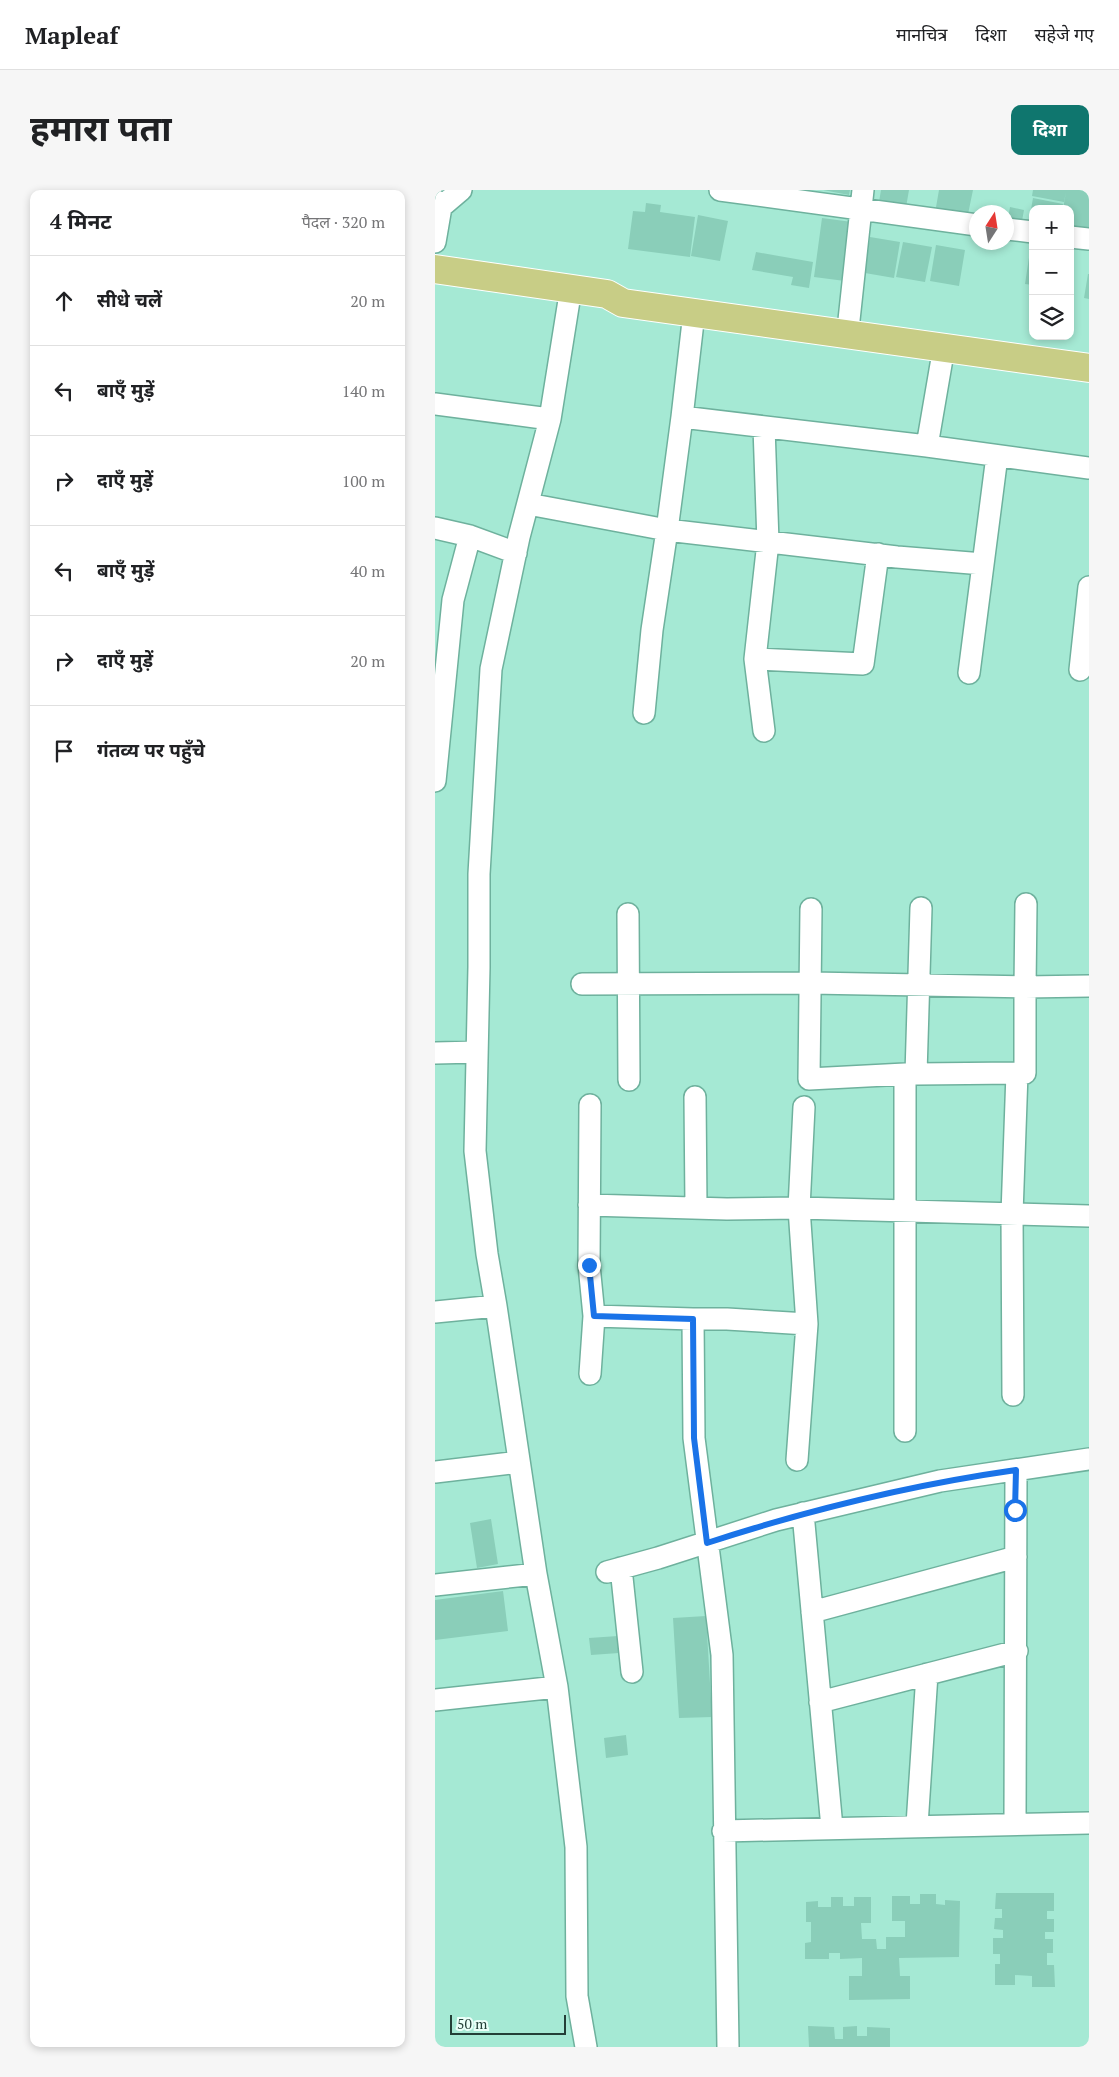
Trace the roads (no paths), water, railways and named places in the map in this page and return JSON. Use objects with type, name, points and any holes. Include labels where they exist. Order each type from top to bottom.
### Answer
[{"type":"main road","points":[[435,269],[589,291],[623,303],[1089,368]]},
{"type":"main road","points":[[589,291],[625,287],[1089,353]]},
{"type":"street","points":[[435,242],[438,204],[461,190]]},
{"type":"street","points":[[720,190],[863,200],[969,223]]},
{"type":"street","points":[[849,320],[863,200]]},
{"type":"street","points":[[1014,230],[1029,232]]},
{"type":"street","points":[[1074,237],[1089,239]]},
{"type":"street","points":[[585,2047],[577,1996],[576,1847],[557,1687],[536,1574],[487,1254],[475,1151],[479,874],[491,669],[516,554],[550,419],[589,291]]},
{"type":"street","points":[[644,713],[652,630],[682,417],[694,313]]},
{"type":"street","points":[[927,446],[944,347]]},
{"type":"street","points":[[435,404],[550,419]]},
{"type":"street","points":[[682,417],[927,446],[1089,468]]},
{"type":"street","points":[[764,427],[768,542],[755,659],[765,731]]},
{"type":"street","points":[[969,673],[997,456]]},
{"type":"street","points":[[528,504],[667,530],[983,564]]},
{"type":"street","points":[[435,528],[470,536],[516,554]]},
{"type":"street","points":[[435,782],[453,600],[470,536]]},
{"type":"street","points":[[755,659],[863,664],[878,554]]},
{"type":"street","points":[[1080,670],[1089,587]]},
{"type":"street","points":[[811,909],[809,1079],[910,1074],[1025,1072],[1026,904]]},
{"type":"street","points":[[905,1431],[904,1212],[910,1074],[921,908]]},
{"type":"street","points":[[628,914],[629,1080]]},
{"type":"street","points":[[582,984],[811,983],[1025,987],[1089,986]]},
{"type":"street","points":[[435,1053],[477,1052]]},
{"type":"street","points":[[1013,1395],[1012,1214],[1017,1073]]},
{"type":"street","points":[[695,1097],[696,1207]]},
{"type":"street","points":[[589,1374],[594,1316],[589,1265],[590,1104]]},
{"type":"street","points":[[797,1460],[807,1324],[799,1208],[804,1107]]},
{"type":"street","points":[[589,1205],[799,1208],[1089,1216]]},
{"type":"street","points":[[435,1312],[496,1306]]},
{"type":"street","points":[[594,1316],[727,1319],[807,1324]]},
{"type":"street","points":[[693,1319],[694,1438],[722,1655],[723,1831],[728,2047]]},
{"type":"street","points":[[632,1672],[614,1570],[803,1513],[940,1481],[1089,1459]]},
{"type":"street","points":[[435,1472],[519,1462]]},
{"type":"street","points":[[1015,1824],[1017,1651],[1016,1470]]},
{"type":"street","points":[[803,1513],[832,1828]]},
{"type":"street","points":[[812,1612],[1016,1557]]},
{"type":"street","points":[[435,1586],[536,1574]]},
{"type":"street","points":[[820,1702],[1017,1651]]},
{"type":"street","points":[[917,1825],[927,1674]]},
{"type":"street","points":[[435,1700],[557,1687]]},
{"type":"street","points":[[723,1831],[1089,1822]]}]
